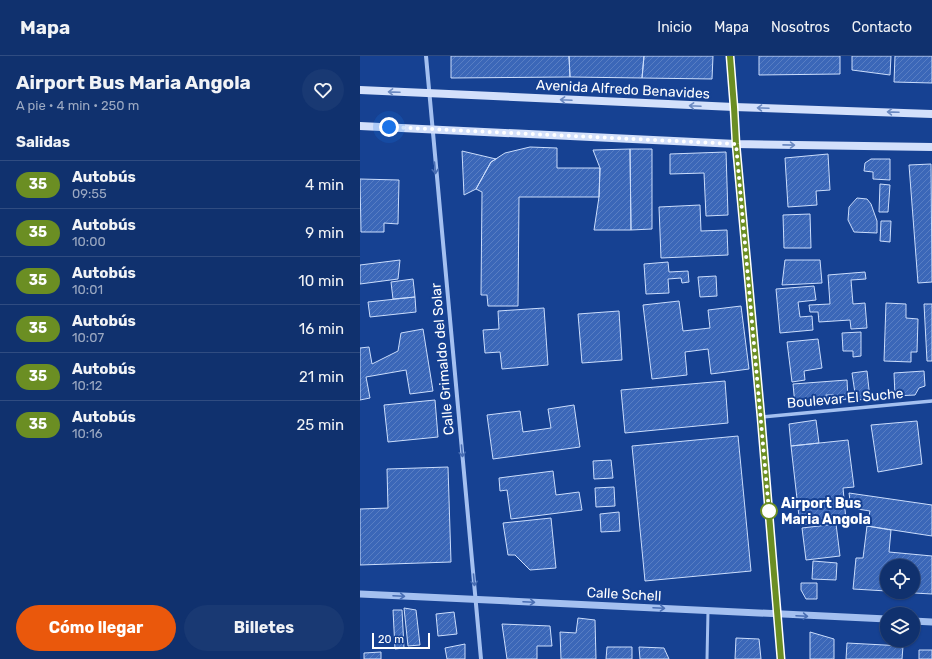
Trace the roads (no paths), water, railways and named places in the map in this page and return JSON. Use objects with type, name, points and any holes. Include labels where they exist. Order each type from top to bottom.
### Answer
[{"type":"main road","name":"Avenida Alfredo Benavides","points":[[360,90],[734,107],[932,114]]},
{"type":"main road","points":[[360,126],[736,144],[932,147]]},
{"type":"street","name":"Calle Grimaldo del Solar","points":[[426,56],[481,659]]},
{"type":"street","points":[[730,56],[736,144],[781,659]]},
{"type":"street","name":"Boulevar El Suche","points":[[761,417],[932,401]]},
{"type":"street","name":"Calle Schell","points":[[360,594],[880,620]]},
{"type":"street","points":[[920,621],[932,622]]},
{"type":"lane","points":[[707,659],[708,611]]},
{"type":"place","name":"Airport Bus Maria Angola","points":[[769,511]]}]
